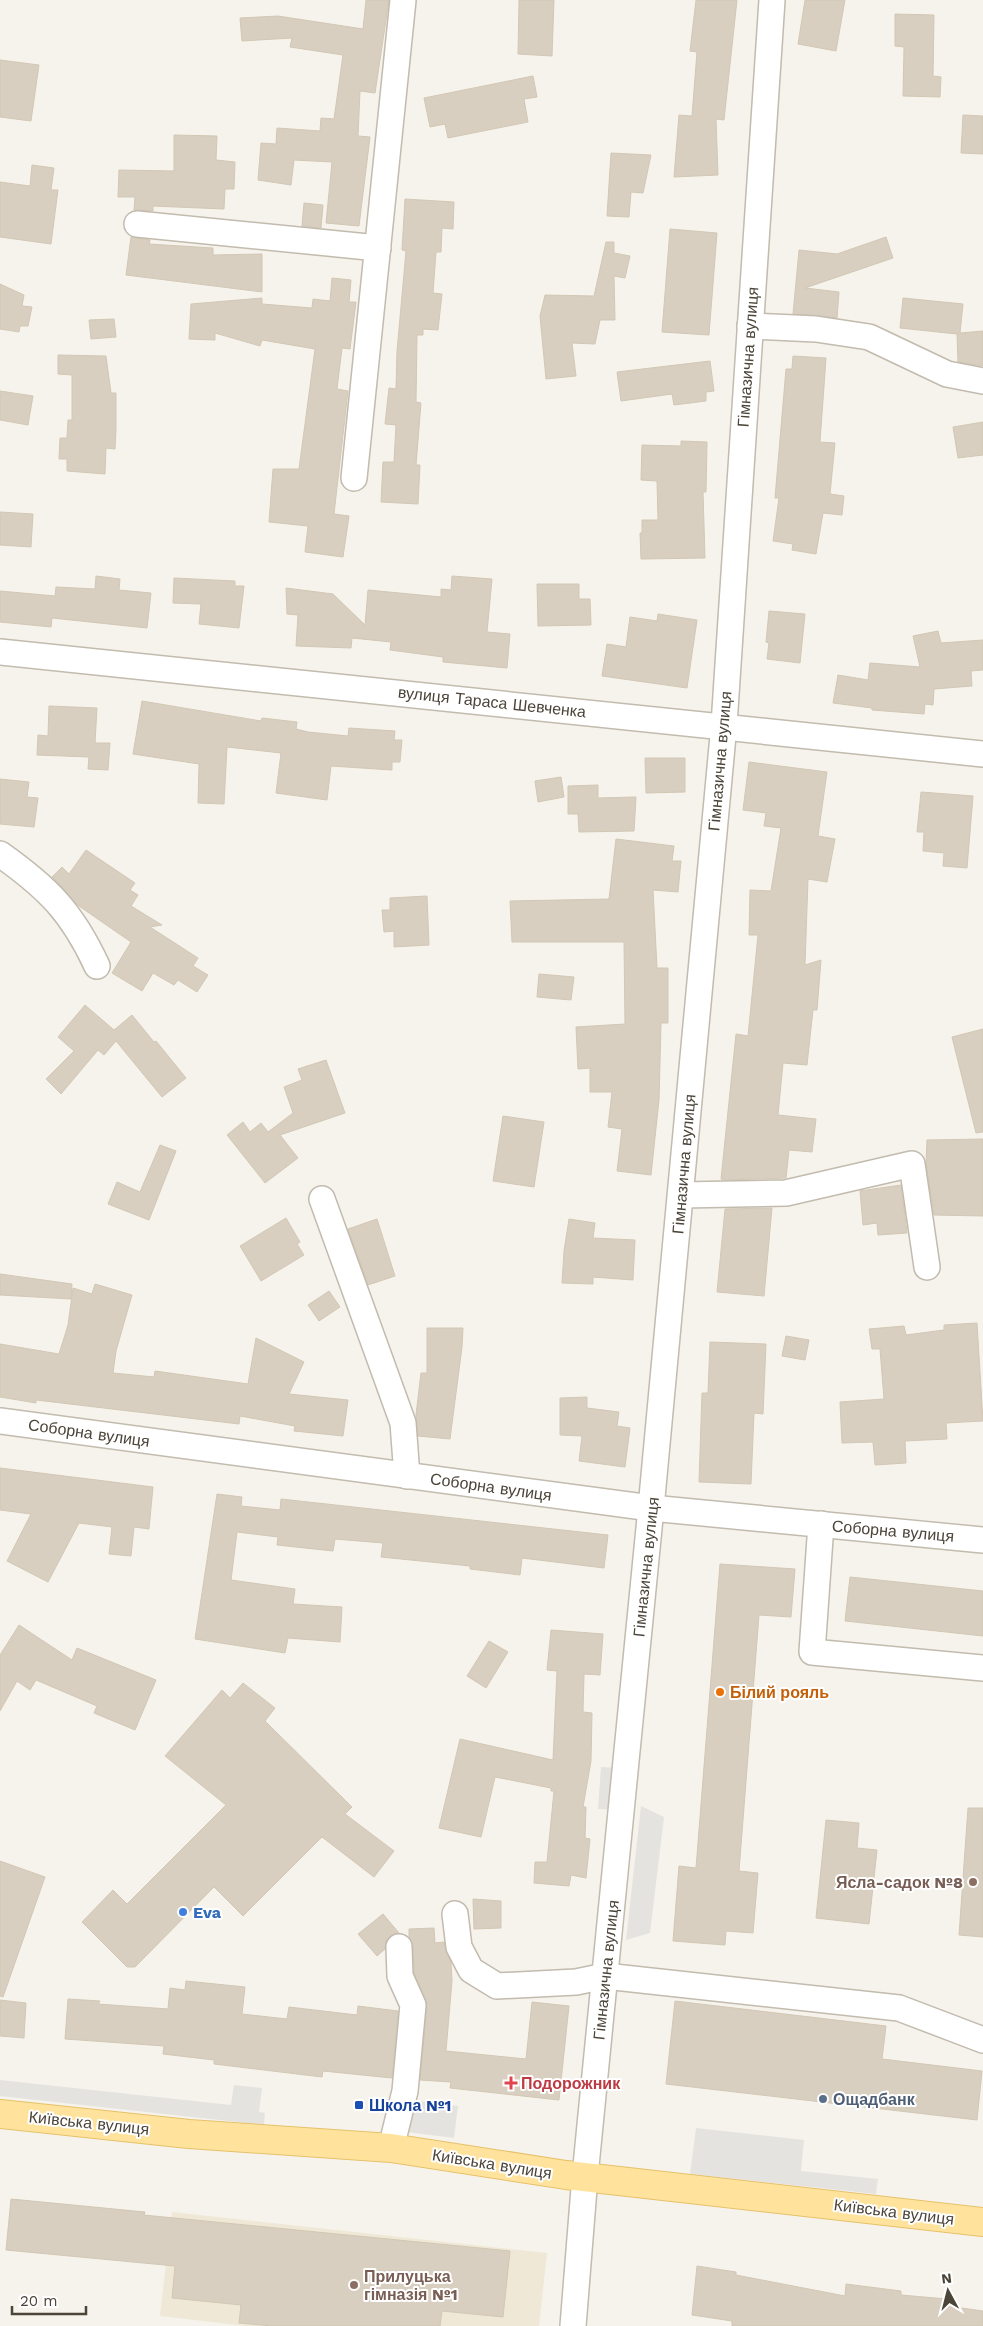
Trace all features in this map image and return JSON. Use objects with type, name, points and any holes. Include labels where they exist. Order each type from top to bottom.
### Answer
[{"type":"main road","name":"Київська вулиця","points":[[0,2114],[189,2134],[391,2148],[566,2175],[983,2222]]},
{"type":"street","points":[[354,478],[403,0]]},
{"type":"street","name":"Гімназична вулиця","points":[[574,2326],[585,2176],[651,1508],[724,726],[772,0]]},
{"type":"street","points":[[137,224],[378,248]]},
{"type":"street","points":[[750,326],[816,330],[869,337],[947,374],[983,381]]},
{"type":"street","name":"вулиця Тараса Шевченка","points":[[0,652],[983,754]]},
{"type":"street","points":[[0,854],[24,872],[61,905],[83,935],[96,966]]},
{"type":"street","points":[[681,1195],[786,1193],[912,1164],[927,1267]]},
{"type":"street","points":[[322,1199],[403,1423],[407,1476]]},
{"type":"street","name":"Соборна вулиця","points":[[0,1421],[651,1508],[983,1540]]},
{"type":"street","points":[[821,1524],[812,1652],[983,1668]]},
{"type":"street","points":[[455,1914],[459,1947],[471,1970],[497,1986],[576,1982],[605,1976],[899,2008],[983,2040]]},
{"type":"street","points":[[391,2148],[406,2091],[413,2005],[400,1976],[399,1947]]},
{"type":"shaded area","points":[[601,1767],[618,1768],[614,1810],[598,1809]]},
{"type":"shaded area","points":[[641,1806],[664,1817],[650,1933],[626,1940]]},
{"type":"shaded area","points":[[0,2080],[231,2105],[234,2085],[262,2088],[259,2112],[265,2113],[264,2125],[0,2096]]},
{"type":"shaded area","points":[[410,2100],[458,2106],[454,2138],[406,2132]]},
{"type":"shaded area","points":[[696,2128],[804,2140],[801,2171],[878,2179],[876,2194],[690,2174]]},
{"type":"shaded area","name":"Прилуцька гімназія №1","points":[[172,2212],[547,2253],[539,2326],[246,2326],[160,2316]]},
{"type":"building","points":[[366,0],[389,0],[375,93],[360,91],[358,136],[370,137],[359,226],[326,223],[332,162],[294,160],[291,185],[258,180],[261,143],[276,144],[277,128],[320,131],[321,118],[334,119],[343,55],[290,47],[292,38],[242,41],[240,18],[278,16],[363,29]]},
{"type":"building","points":[[519,0],[554,0],[552,56],[518,54]]},
{"type":"building","points":[[696,0],[737,0],[724,120],[716,119],[718,175],[674,177],[679,115],[692,116],[697,52],[690,51]]},
{"type":"building","points":[[805,0],[845,0],[836,51],[798,44]]},
{"type":"building","points":[[895,14],[934,15],[933,76],[941,77],[940,97],[903,96],[904,47],[895,46]]},
{"type":"building","points":[[0,60],[39,65],[31,121],[0,117]]},
{"type":"building","points":[[533,76],[537,97],[524,99],[528,122],[448,138],[445,124],[430,127],[424,98]]},
{"type":"building","points":[[963,115],[983,116],[983,154],[961,153]]},
{"type":"building","points":[[174,135],[217,136],[216,160],[235,162],[234,189],[225,189],[224,209],[153,206],[153,211],[134,210],[135,197],[118,197],[119,170],[174,171]]},
{"type":"building","points":[[611,153],[651,155],[643,193],[631,192],[629,217],[607,216]]},
{"type":"building","points":[[32,165],[54,168],[51,190],[58,190],[51,244],[0,237],[0,182],[30,186]]},
{"type":"building","points":[[405,199],[454,202],[453,229],[442,228],[441,252],[436,252],[433,293],[442,294],[438,330],[423,329],[423,335],[417,335],[416,402],[421,403],[416,465],[420,465],[418,504],[381,502],[383,462],[394,462],[396,425],[385,424],[389,388],[396,389],[397,351],[406,251],[402,250]]},
{"type":"building","points":[[304,203],[323,205],[321,228],[302,226]]},
{"type":"building","points":[[670,229],[717,233],[709,335],[662,332]]},
{"type":"building","points":[[131,237],[150,240],[149,244],[213,248],[213,255],[262,254],[262,292],[126,275]]},
{"type":"building","points":[[886,237],[893,258],[805,288],[839,292],[837,318],[793,314],[799,250],[837,254]]},
{"type":"building","points":[[606,242],[614,242],[614,253],[630,256],[625,278],[614,276],[615,320],[600,320],[595,344],[572,343],[576,376],[546,379],[540,316],[545,295],[594,296]]},
{"type":"building","points":[[332,278],[351,280],[349,302],[356,302],[350,349],[342,348],[337,389],[348,391],[334,514],[349,516],[343,557],[305,552],[308,526],[269,522],[273,469],[299,469],[315,349],[262,340],[260,346],[215,333],[215,340],[189,339],[191,304],[262,298],[262,304],[312,308],[313,299],[330,301]]},
{"type":"building","points":[[0,284],[24,295],[22,306],[32,307],[28,326],[20,326],[19,332],[0,329]]},
{"type":"building","points":[[903,298],[963,304],[960,333],[983,331],[983,366],[958,362],[957,334],[900,328]]},
{"type":"building","points":[[114,319],[116,337],[91,339],[89,320]]},
{"type":"building","points":[[58,355],[106,356],[111,393],[116,393],[116,429],[115,449],[106,448],[105,474],[67,471],[67,459],[59,459],[60,438],[67,438],[68,420],[72,420],[72,375],[58,374]]},
{"type":"building","points":[[793,356],[826,358],[820,442],[835,443],[830,494],[844,496],[842,515],[823,513],[816,554],[792,550],[793,544],[773,541],[779,498],[775,498],[786,369],[792,369]]},
{"type":"building","points":[[710,361],[714,391],[706,392],[706,401],[674,405],[672,394],[621,401],[617,372]]},
{"type":"building","points":[[0,391],[33,396],[28,425],[0,420]]},
{"type":"building","points":[[983,422],[983,455],[958,458],[953,427]]},
{"type":"building","points":[[681,441],[707,442],[706,492],[703,492],[705,558],[641,559],[640,533],[642,533],[642,520],[658,520],[657,481],[641,480],[642,445],[681,446]]},
{"type":"building","points":[[0,512],[33,514],[31,547],[0,545]]},
{"type":"building","points":[[96,576],[120,579],[119,590],[151,593],[147,628],[52,618],[51,627],[0,622],[0,591],[55,596],[56,587],[95,589]]},
{"type":"building","points":[[452,576],[492,579],[487,632],[510,634],[507,668],[443,662],[443,657],[390,650],[391,642],[352,638],[351,648],[296,646],[298,615],[287,614],[286,588],[333,594],[365,625],[368,590],[441,597],[441,589],[451,590]]},
{"type":"building","points":[[174,578],[235,581],[235,586],[244,586],[239,628],[199,624],[201,604],[173,603]]},
{"type":"building","points":[[537,584],[579,584],[579,599],[590,599],[591,625],[538,626]]},
{"type":"building","points":[[769,611],[805,614],[800,663],[767,659],[769,643],[766,642]]},
{"type":"building","points":[[658,614],[697,620],[687,688],[602,676],[607,644],[626,647],[630,617],[657,621]]},
{"type":"building","points":[[938,631],[941,643],[983,640],[983,670],[971,671],[972,686],[934,689],[933,705],[925,704],[924,714],[872,710],[872,708],[833,703],[838,675],[868,680],[870,663],[920,667],[913,636]]},
{"type":"building","points":[[142,701],[261,721],[262,718],[297,722],[296,729],[308,732],[348,736],[349,728],[395,731],[394,740],[402,740],[400,762],[392,762],[392,770],[331,766],[327,800],[276,793],[281,753],[227,747],[224,804],[198,803],[199,764],[133,754]]},
{"type":"building","points":[[49,706],[97,708],[95,743],[110,743],[108,770],[88,769],[89,757],[37,755],[38,735],[48,736]]},
{"type":"building","points":[[645,758],[685,758],[685,792],[646,793]]},
{"type":"building","points":[[749,762],[827,772],[818,836],[835,839],[827,882],[808,879],[805,965],[821,960],[817,1010],[813,1010],[807,1065],[783,1063],[778,1115],[816,1119],[812,1152],[789,1150],[786,1178],[726,1180],[721,1179],[736,1034],[748,1036],[758,935],[749,935],[750,890],[771,891],[781,828],[764,826],[766,813],[743,810]]},
{"type":"building","points":[[561,777],[564,797],[538,802],[535,781]]},
{"type":"building","points":[[0,779],[29,782],[27,797],[38,798],[34,827],[0,824]]},
{"type":"building","points":[[598,785],[598,798],[636,797],[634,831],[579,832],[578,814],[568,814],[568,786]]},
{"type":"building","points":[[921,792],[973,796],[967,868],[943,866],[944,853],[923,851],[924,832],[917,832]]},
{"type":"building","points":[[616,839],[674,846],[672,861],[681,861],[678,892],[653,890],[657,968],[668,968],[668,1023],[661,1023],[659,1100],[651,1175],[617,1171],[622,1129],[608,1127],[612,1092],[590,1092],[590,1068],[578,1069],[576,1027],[625,1024],[624,942],[512,942],[510,901],[609,899]]},
{"type":"building","points":[[86,850],[135,883],[130,890],[138,895],[131,906],[162,925],[150,927],[198,958],[193,966],[208,975],[197,992],[178,980],[174,985],[153,973],[142,991],[112,973],[131,942],[79,906],[52,877],[62,867],[69,874]]},
{"type":"building","points":[[427,896],[429,945],[394,947],[394,931],[384,932],[382,910],[390,910],[390,898]]},
{"type":"building","points":[[539,974],[574,977],[571,1000],[537,997]]},
{"type":"building","points":[[85,1005],[114,1030],[132,1015],[186,1078],[162,1097],[116,1041],[104,1055],[98,1050],[61,1094],[46,1079],[74,1051],[58,1037]]},
{"type":"building","points":[[983,1029],[983,1132],[976,1133],[952,1037]]},
{"type":"building","points":[[326,1060],[345,1113],[280,1135],[298,1158],[265,1183],[227,1135],[243,1122],[250,1132],[261,1123],[268,1132],[293,1113],[284,1087],[302,1080],[298,1069]]},
{"type":"building","points":[[503,1116],[544,1122],[534,1187],[493,1181]]},
{"type":"building","points":[[983,1139],[983,1216],[934,1215],[926,1163],[927,1140]]},
{"type":"building","points":[[160,1145],[176,1151],[149,1220],[108,1204],[117,1182],[140,1192]]},
{"type":"building","points":[[901,1185],[907,1233],[878,1235],[877,1223],[863,1225],[860,1191]]},
{"type":"building","points":[[772,1208],[764,1296],[717,1292],[725,1209]]},
{"type":"building","points":[[286,1218],[300,1242],[297,1244],[304,1255],[261,1281],[240,1246]]},
{"type":"building","points":[[377,1219],[395,1276],[368,1285],[348,1229]]},
{"type":"building","points":[[569,1219],[595,1223],[593,1238],[635,1240],[633,1280],[593,1277],[593,1284],[562,1283]]},
{"type":"building","points":[[0,1274],[72,1284],[71,1299],[0,1295]]},
{"type":"building","points":[[95,1284],[132,1295],[116,1351],[113,1373],[154,1377],[155,1371],[248,1384],[256,1338],[304,1362],[289,1394],[348,1400],[343,1436],[294,1431],[295,1426],[240,1416],[239,1424],[36,1400],[36,1403],[0,1397],[0,1344],[59,1354],[68,1325],[73,1288],[92,1294]]},
{"type":"building","points":[[329,1291],[340,1307],[319,1321],[308,1305]]},
{"type":"building","points":[[977,1323],[983,1421],[946,1423],[947,1439],[905,1441],[906,1463],[875,1465],[873,1442],[842,1443],[840,1402],[884,1399],[880,1349],[872,1349],[869,1329],[904,1326],[906,1335],[944,1330],[944,1325]]},
{"type":"building","points":[[427,1328],[463,1328],[450,1439],[418,1436],[416,1415],[421,1373],[427,1373]]},
{"type":"building","points":[[786,1336],[809,1340],[805,1360],[782,1356]]},
{"type":"building","points":[[710,1342],[766,1344],[763,1414],[754,1413],[751,1484],[699,1482],[702,1393],[708,1393]]},
{"type":"building","points":[[587,1397],[587,1408],[619,1412],[617,1426],[630,1428],[625,1467],[579,1461],[582,1436],[560,1435],[560,1398]]},
{"type":"building","points":[[0,1468],[153,1487],[149,1529],[134,1527],[131,1556],[109,1554],[112,1527],[79,1523],[48,1582],[7,1561],[31,1514],[0,1510]]},
{"type":"building","points":[[217,1494],[242,1497],[241,1506],[280,1510],[281,1499],[608,1535],[604,1568],[522,1558],[520,1575],[470,1569],[470,1566],[381,1557],[383,1543],[335,1539],[333,1551],[277,1545],[278,1537],[237,1532],[231,1580],[295,1589],[293,1604],[342,1607],[340,1642],[288,1638],[285,1653],[195,1639]]},
{"type":"building","points":[[720,1564],[795,1569],[791,1617],[759,1615],[739,1871],[758,1873],[753,1933],[726,1931],[725,1945],[673,1941],[679,1866],[696,1868]]},
{"type":"building","points":[[850,1577],[983,1591],[983,1636],[845,1621]]},
{"type":"building","points":[[19,1625],[72,1660],[77,1648],[156,1680],[135,1730],[94,1713],[97,1706],[36,1680],[30,1690],[17,1681],[0,1711],[0,1655]]},
{"type":"building","points":[[551,1630],[603,1634],[600,1675],[584,1674],[583,1712],[592,1713],[591,1761],[583,1807],[586,1807],[585,1838],[590,1839],[586,1878],[571,1875],[569,1886],[534,1883],[535,1862],[547,1862],[554,1791],[551,1791],[551,1788],[495,1777],[481,1837],[439,1828],[460,1739],[553,1760],[557,1671],[547,1670]]},
{"type":"building","points":[[489,1641],[508,1652],[486,1688],[467,1676]]},
{"type":"building","points":[[243,1683],[275,1708],[265,1721],[352,1807],[345,1814],[394,1851],[374,1877],[322,1837],[243,1916],[214,1887],[135,1967],[127,1967],[82,1922],[113,1890],[127,1904],[226,1805],[165,1756],[222,1690],[230,1698]]},
{"type":"building","name":"Ясла-садок №8","points":[[968,1808],[983,1808],[983,1937],[959,1935]]},
{"type":"building","points":[[826,1820],[859,1823],[857,1848],[877,1850],[869,1924],[816,1918]]},
{"type":"building","points":[[0,1861],[45,1877],[3,1997],[0,1996]]},
{"type":"building","points":[[473,1899],[501,1901],[501,1928],[474,1929]]},
{"type":"building","points":[[383,1914],[399,1933],[391,1935],[386,1941],[385,1949],[377,1956],[358,1934]]},
{"type":"building","points":[[434,1928],[435,1943],[444,1942],[451,1963],[452,1981],[446,2051],[526,2059],[532,2002],[569,2006],[559,2100],[450,2088],[451,2082],[420,2080],[427,2006],[414,1973],[413,1946],[409,1938],[409,1929]]},
{"type":"building","points":[[186,1981],[245,1987],[242,2014],[287,2019],[289,2007],[357,2015],[358,2006],[398,2011],[392,2078],[323,2071],[322,2077],[214,2064],[214,2060],[163,2054],[164,2046],[65,2039],[68,1999],[100,2001],[98,2004],[168,2009],[170,1988],[185,1990]]},
{"type":"building","points":[[0,2000],[26,2003],[24,2038],[0,2036]]},
{"type":"building","points":[[675,2001],[886,2026],[882,2059],[982,2071],[977,2120],[666,2084]]},
{"type":"building","name":"Прилуцька гімназія №1","points":[[11,2199],[145,2212],[144,2215],[510,2251],[503,2317],[442,2311],[440,2326],[272,2326],[239,2323],[241,2305],[172,2298],[175,2266],[6,2250]]},
{"type":"building","points":[[697,2266],[736,2272],[736,2275],[845,2296],[846,2284],[901,2291],[901,2295],[947,2299],[947,2306],[983,2311],[983,2326],[732,2326],[732,2321],[692,2315]]},
{"type":"place","name":"Білий рояль","points":[[720,1692]]},
{"type":"place","name":"Ясла-садок №8","points":[[973,1882]]},
{"type":"place","name":"Eva","points":[[183,1912]]},
{"type":"place","name":"Подорожник","points":[[511,2083]]},
{"type":"place","name":"Ощадбанк","points":[[823,2099]]},
{"type":"place","name":"Школа №1","points":[[359,2105]]},
{"type":"place","name":"Прилуцька гімназія №1","points":[[354,2285]]}]
